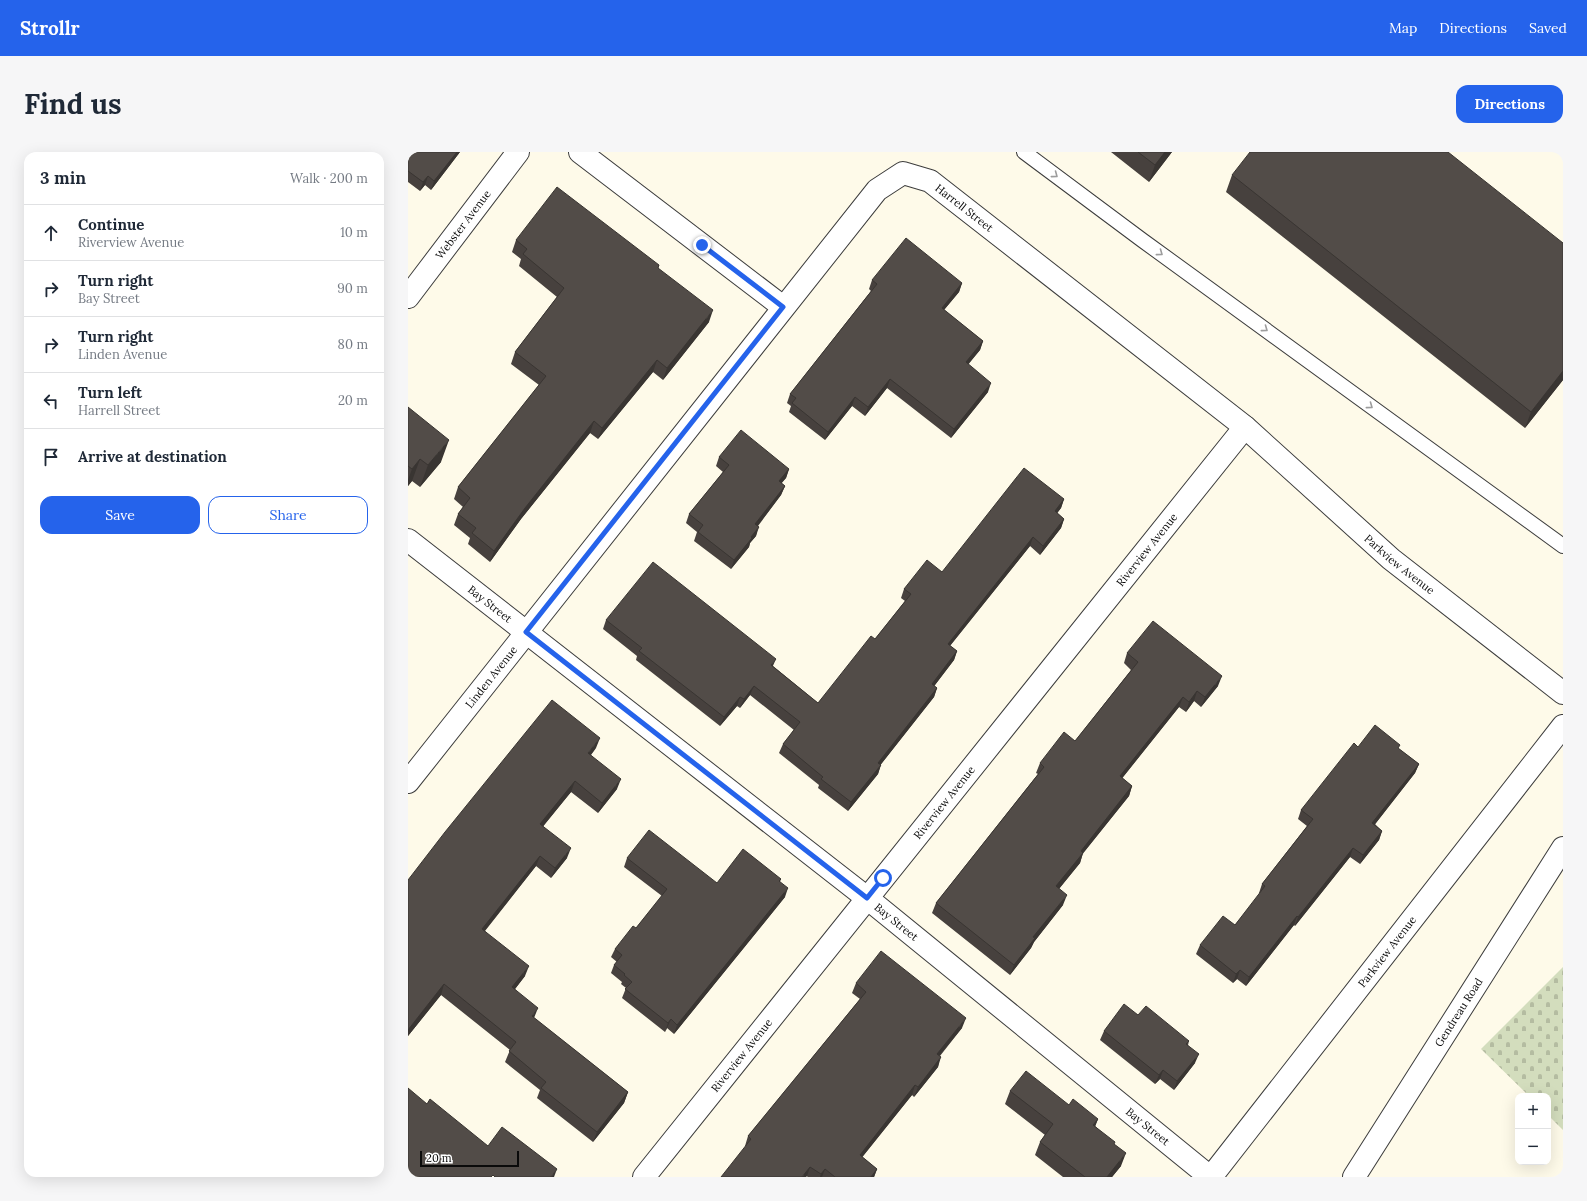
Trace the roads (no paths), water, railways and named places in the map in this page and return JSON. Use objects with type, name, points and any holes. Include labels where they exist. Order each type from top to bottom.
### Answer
[{"type":"street","name":"Webster Avenue","points":[[408,297],[518,152]]},
{"type":"street","points":[[580,152],[783,307]]},
{"type":"street","name":"Harrell Street","points":[[783,307],[877,190],[903,173],[930,181],[1245,427]]},
{"type":"street","name":"Linden Avenue","points":[[408,782],[783,307]]},
{"type":"street","name":"Parkview Avenue","points":[[1245,427],[1391,559],[1563,693]]},
{"type":"street","name":"Riverview Avenue","points":[[644,1177],[1245,427]]},
{"type":"street","name":"Bay Street","points":[[408,540],[867,898],[1210,1177]]},
{"type":"street","name":"Parkview Avenue","points":[[1210,1177],[1563,726]]},
{"type":"street","name":"Gendreau Road","points":[[1354,1177],[1563,848]]},
{"type":"lane","points":[[1024,152],[1154,249],[1563,546]]}]
